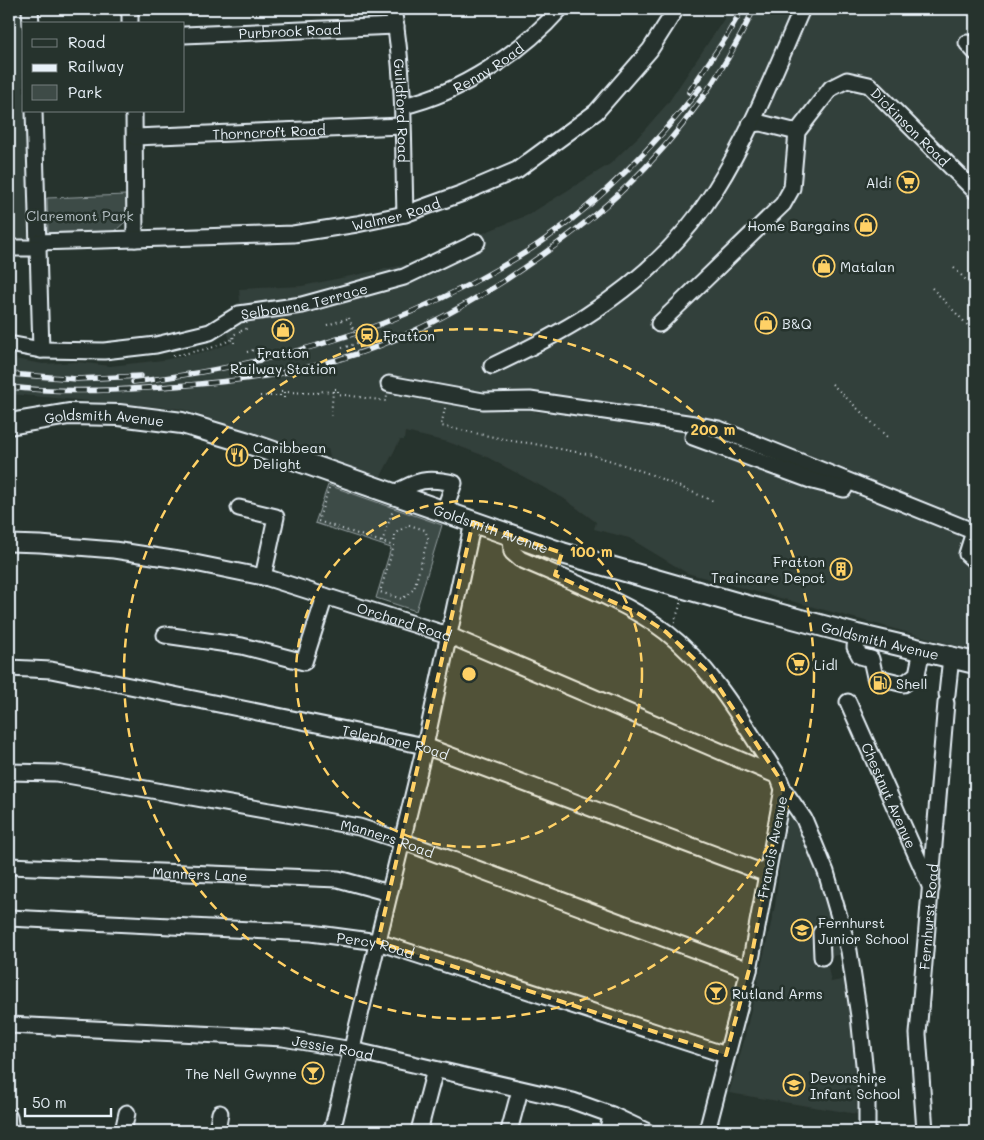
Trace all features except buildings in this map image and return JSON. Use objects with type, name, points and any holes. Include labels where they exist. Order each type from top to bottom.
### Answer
[{"type":"main road","name":"Goldsmith Avenue","points":[[9,424],[69,414],[119,415],[182,424],[245,442],[393,502],[444,511],[562,553],[733,602],[857,635],[975,663]]},
{"type":"street","points":[[30,9],[31,22]]},
{"type":"street","points":[[127,9],[130,13],[130,22]]},
{"type":"street","name":"Guildford Road","points":[[394,9],[403,106],[405,214]]},
{"type":"street","name":"Renny Road","points":[[403,106],[424,102],[456,88],[487,70],[546,24],[560,9]]},
{"type":"street","name":"Walmer Road","points":[[9,248],[136,239],[293,234],[405,214],[463,193],[517,170],[596,112],[650,50],[676,9]]},
{"type":"street","points":[[492,366],[542,342],[587,316],[639,278],[680,237],[714,191],[742,142],[802,9]]},
{"type":"street","name":"Purbrook Road","points":[[185,35],[396,26]]},
{"type":"street","name":"Dickinson Road","points":[[797,132],[831,88],[847,80],[869,85],[975,191]]},
{"type":"street","points":[[34,112],[41,350]]},
{"type":"street","points":[[134,112],[136,239]]},
{"type":"street","points":[[659,324],[783,204],[792,188],[797,132],[761,123],[750,124]]},
{"type":"street","name":"Thorncroft Road","points":[[135,137],[402,126]]},
{"type":"street","name":"Selbourne Terrace","points":[[9,344],[41,350],[104,351],[156,345],[210,332],[239,314],[302,304],[404,278],[477,242]]},
{"type":"street","points":[[389,384],[483,401],[530,400],[719,429],[974,532],[967,554],[975,561]]},
{"type":"street","points":[[693,437],[813,481],[844,489],[848,481]]},
{"type":"street","points":[[393,502],[413,482],[436,479],[454,483],[444,511]]},
{"type":"street","points":[[239,508],[276,517],[262,577]]},
{"type":"street","points":[[332,1131],[425,746],[473,522]]},
{"type":"street","name":"Francis Avenue","points":[[510,535],[512,552],[520,559],[639,614],[666,632],[710,674],[781,782],[767,874],[749,970],[707,1131]]},
{"type":"street","name":"Orchard Road","points":[[9,543],[114,550],[185,561],[262,577],[325,596],[448,635],[781,782]]},
{"type":"street","points":[[555,575],[562,553]]},
{"type":"street","points":[[166,635],[242,646],[304,662],[325,596]]},
{"type":"street","points":[[857,635],[855,647],[860,656],[871,659],[875,677],[904,684],[916,674],[922,650]]},
{"type":"street","name":"Fernhurst Road","points":[[926,1131],[918,1034],[951,657]]},
{"type":"street","name":"Telephone Road","points":[[9,668],[51,670],[425,746],[767,874]]},
{"type":"street","name":"Chestnut Avenue","points":[[848,702],[931,889]]},
{"type":"street","name":"Manners Road","points":[[9,772],[56,773],[358,827],[402,841],[749,970]]},
{"type":"street","points":[[781,782],[804,819],[822,863],[849,951],[859,1016],[867,1093],[867,1131]]},
{"type":"street","name":"Manners Lane","points":[[9,866],[338,879],[389,893]]},
{"type":"street","name":"Percy Road","points":[[9,918],[311,933],[378,942],[726,1055]]},
{"type":"street","points":[[822,957],[821,933],[842,929]]},
{"type":"street","name":"Jessie Road","points":[[9,1025],[283,1038],[352,1050],[573,1102],[612,1115],[646,1131]]},
{"type":"street","points":[[419,1131],[435,1070]]},
{"type":"street","points":[[509,1131],[520,1090]]},
{"type":"street","points":[[123,1131],[127,1113]]},
{"type":"street","points":[[217,1131],[220,1113]]},
{"type":"street","points":[[608,1131],[612,1115]]},
{"type":"street","points":[[9,1117],[11,1131]]},
{"type":"path","points":[[954,268],[975,289]]},
{"type":"path","points":[[932,288],[975,333]]},
{"type":"path","points":[[327,325],[349,318],[358,343],[342,348]]},
{"type":"path","points":[[247,352],[257,349]]},
{"type":"path","points":[[253,370],[266,368]]},
{"type":"path","points":[[331,416],[333,388],[338,389],[338,394],[386,401],[389,384]]},
{"type":"path","points":[[832,384],[887,438]]},
{"type":"path","points":[[260,396],[280,396],[280,392],[333,392]]},
{"type":"path","points":[[284,392],[284,398]]},
{"type":"path","points":[[447,396],[441,426],[592,455],[650,474],[713,501]]},
{"type":"path","points":[[329,488],[318,521],[394,546]]},
{"type":"path","points":[[382,542],[393,502]]},
{"type":"path","points":[[376,598],[380,592],[394,546],[395,533],[409,525],[425,530],[428,538],[414,589],[402,599],[380,592]]},
{"type":"path","points":[[666,632],[673,626],[681,600]]},
{"type":"highlighted area","points":[[473,522],[562,553],[555,575],[639,614],[666,632],[710,674],[778,776],[783,789],[749,970],[726,1055],[378,942]]},
{"type":"shaded area","points":[[9,9],[22,9],[22,112],[26,112],[30,244],[9,243]]},
{"type":"shaded area","points":[[728,9],[975,9],[975,526],[709,418],[539,396],[535,412],[559,413],[704,431],[953,528],[964,543],[975,547],[975,647],[965,648],[687,573],[629,538],[594,529],[596,522],[563,498],[487,457],[448,442],[405,432],[404,440],[400,440],[379,480],[331,462],[328,449],[285,444],[182,409],[9,394],[9,358],[43,364],[78,362],[110,366],[163,360],[212,350],[231,343],[221,313],[240,302],[239,289],[302,286],[404,265],[528,215],[610,164],[639,136],[668,103],[724,19]]},
{"type":"shaded area","name":"Fernhurst Junior School","points":[[792,816],[816,870],[841,954],[826,958],[831,982],[846,979],[856,1076],[857,1114],[729,1093],[743,1044],[775,906],[785,819]]},
{"type":"green space","name":"Claremont Park","points":[[126,195],[127,220],[113,233],[48,234],[47,198]]},
{"type":"green space","points":[[328,485],[442,525],[416,611],[376,598],[391,548],[315,523]]},
{"type":"railway","points":[[689,92],[726,37],[742,9]]},
{"type":"railway","points":[[9,387],[66,391],[104,390],[183,385],[248,378],[312,367],[333,361],[379,346],[423,327],[465,304],[523,268],[584,223],[627,186],[682,125],[698,103],[728,57],[754,9]]},
{"type":"railway","points":[[133,382],[228,367],[322,344],[368,329],[457,291],[529,250],[569,222],[629,169],[700,88]]},
{"type":"railway","points":[[9,374],[77,379],[141,376]]},
{"type":"place","name":"Aldi","points":[[908,182]]},
{"type":"place","name":"Home Bargains","points":[[866,225]]},
{"type":"place","name":"Matalan","points":[[824,266]]},
{"type":"place","name":"B&Q","points":[[766,323]]},
{"type":"place","name":"Fratton Railway Station","points":[[283,330]]},
{"type":"place","name":"Fratton","points":[[367,335]]},
{"type":"place","name":"Caribbean Delight","points":[[237,455]]},
{"type":"place","name":"Fratton Traincare Depot","points":[[841,569]]},
{"type":"place","name":"Lidl","points":[[798,664]]},
{"type":"place","name":"Shell","points":[[880,683]]},
{"type":"place","name":"Fernhurst Junior School","points":[[802,930]]},
{"type":"place","name":"Rutland Arms","points":[[716,993]]},
{"type":"place","name":"The Nell Gwynne","points":[[313,1073]]},
{"type":"place","name":"Devonshire Infant School","points":[[794,1085]]}]
